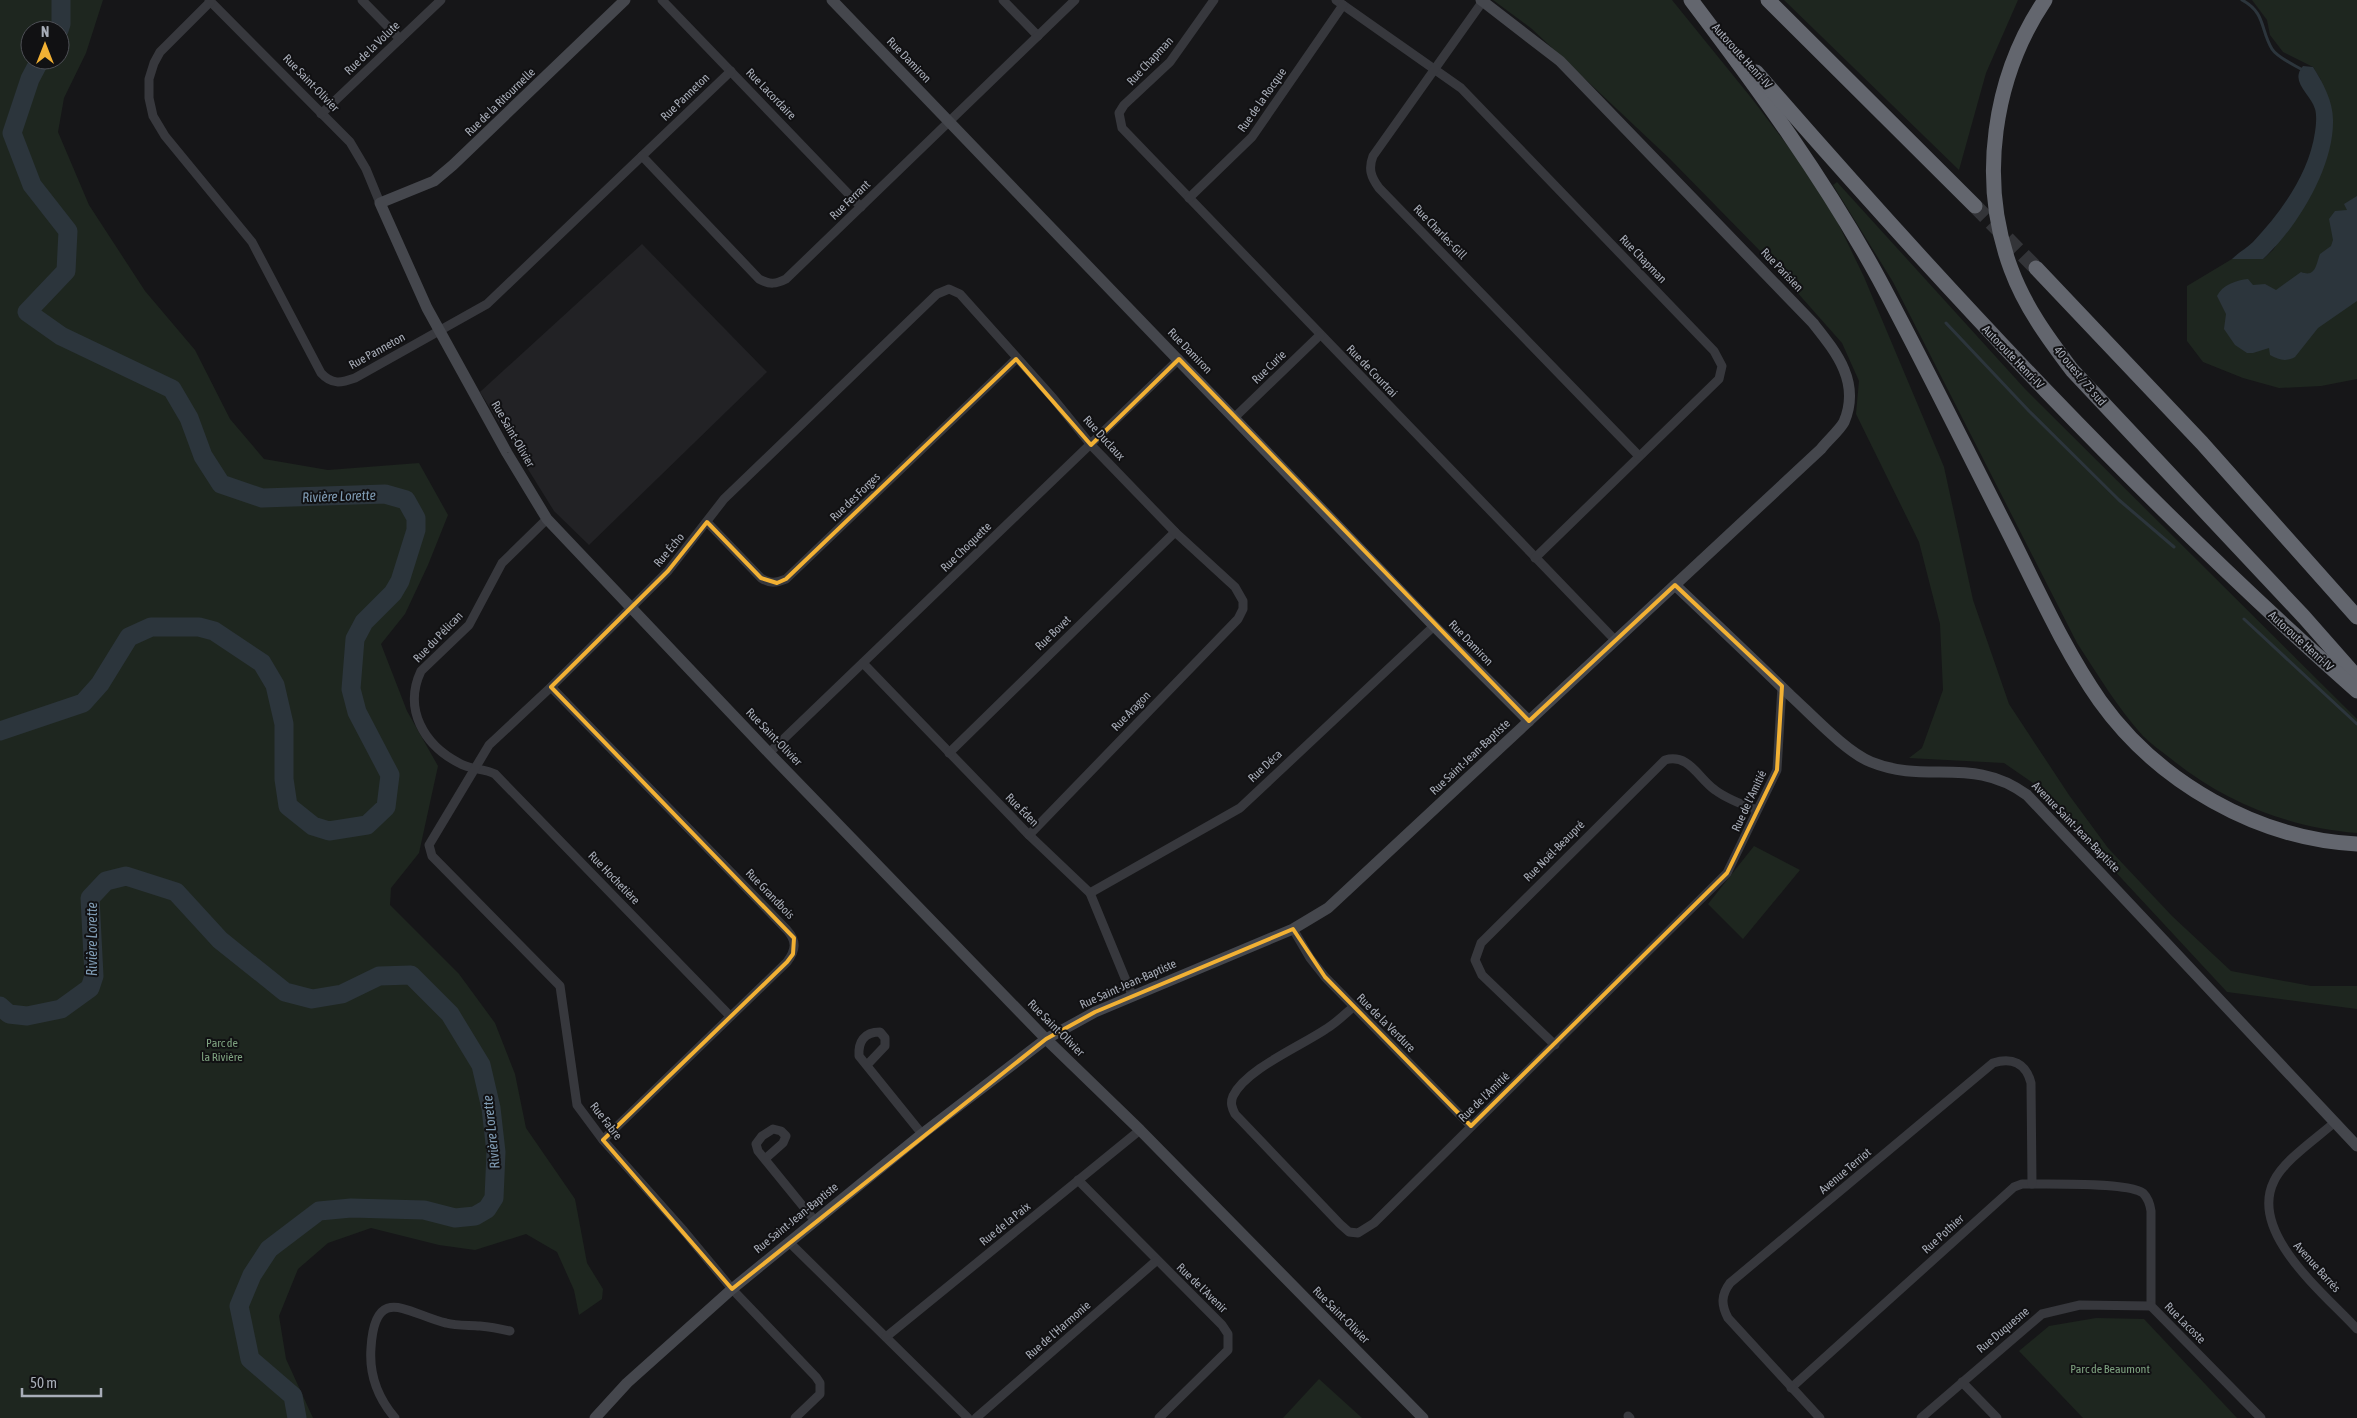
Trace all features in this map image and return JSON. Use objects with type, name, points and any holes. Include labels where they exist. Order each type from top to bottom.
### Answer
[{"type":"highway","name":"Autoroute Henri-IV","points":[[1692,0],[1915,252],[2012,356],[2174,520],[2291,633],[2357,691]]},
{"type":"highway","points":[[1692,0],[1776,113],[1850,228],[1903,324],[2062,637],[2101,702],[2134,741],[2161,766],[2224,807],[2287,832],[2357,844]]},
{"type":"highway","points":[[1768,0],[1975,206]]},
{"type":"highway","name":"40 ouest / 73 sud","points":[[2045,0],[2021,42],[2010,70],[1996,128],[1994,154],[1997,211],[2011,270],[2029,308],[2046,336],[2072,370],[2304,617],[2357,677]]},
{"type":"highway","points":[[2036,268],[2202,443],[2357,617]]},
{"type":"street","points":[[362,0],[400,39]]},
{"type":"street","name":"Rue de la Volute","points":[[321,114],[441,0]]},
{"type":"street","name":"Rue de la Ritournelle","points":[[380,203],[434,182],[625,0]]},
{"type":"street","name":"Rue Lacordaire","points":[[662,0],[861,207]]},
{"type":"street","name":"Rue Damiron","points":[[832,0],[1434,626],[1529,721]]},
{"type":"street","points":[[1003,0],[1038,36]]},
{"type":"street","name":"Rue Ferrant","points":[[642,156],[759,279],[768,284],[777,284],[786,280],[948,120],[1075,0]]},
{"type":"street","name":"Rue Chapman","points":[[1119,113],[1124,105],[1170,62],[1214,0]]},
{"type":"street","name":"Rue Saint-Olivier","points":[[210,1],[350,142],[366,169],[407,267],[439,331],[547,519],[1046,1039],[1140,1130],[1423,1418]]},
{"type":"street","name":"Rue Panneton","points":[[210,1],[166,45],[154,63],[149,89],[153,116],[165,136],[252,242],[321,373],[327,379],[343,382],[487,304],[731,71]]},
{"type":"street","name":"Rue Charles-Gill","points":[[1482,1],[1373,156],[1370,164],[1373,180],[1639,456]]},
{"type":"street","name":"Rue Parisien","points":[[1482,1],[1560,61],[1610,111],[1813,323],[1839,357],[1847,376],[1849,396],[1843,423],[1821,449],[1675,585]]},
{"type":"street","name":"Rue Chapman","points":[[1340,3],[1434,71],[1461,88],[1719,358],[1722,366],[1719,378],[1535,558]]},
{"type":"street","name":"Rue de la Rocque","points":[[1189,198],[1252,137],[1340,3]]},
{"type":"street","name":"Rue de Courtrai","points":[[1119,113],[1122,128],[1615,640]]},
{"type":"street","name":"Rue Duclaux","points":[[949,289],[960,294],[1016,359],[1053,398],[1091,445],[1175,532],[1235,587],[1243,601]]},
{"type":"street","name":"Rue Écho","points":[[428,845],[489,745],[551,687],[668,571],[724,499],[937,294],[949,289]]},
{"type":"street","name":"Rue Curie","points":[[1235,417],[1320,335]]},
{"type":"street","name":"Rue des Forges","points":[[707,522],[761,578],[768,582],[777,583],[786,579],[1016,359]]},
{"type":"street","name":"Rue Choquette","points":[[770,753],[1179,359]]},
{"type":"street","name":"Rue du Pélican","points":[[473,770],[458,763],[429,742],[416,718],[414,702],[417,680],[429,662],[469,625],[502,563],[547,519]]},
{"type":"street","name":"Rue Bovet","points":[[949,753],[1175,532]]},
{"type":"street","name":"Rue Saint-Jean-Baptiste","points":[[595,1418],[627,1383],[732,1289],[922,1134],[1046,1039],[1132,995],[1294,929],[1328,908],[1675,585]]},
{"type":"street","name":"Avenue Saint-Jean-Baptiste","points":[[1675,585],[1859,756],[1869,761],[1903,771],[1982,773],[2010,782],[2027,795],[2357,1146]]},
{"type":"street","name":"Rue Aragon","points":[[1029,835],[1238,618],[1243,609],[1243,601]]},
{"type":"street","name":"Rue Déca","points":[[1090,893],[1240,808],[1434,626]]},
{"type":"street","name":"Rue Éden","points":[[863,663],[1029,835],[1090,893],[1132,995]]},
{"type":"street","name":"Rue de l'Amitié","points":[[1353,1008],[1327,1029],[1264,1065],[1237,1091],[1232,1098],[1232,1106],[1235,1114],[1340,1224],[1349,1232],[1358,1233],[1366,1230],[1727,873],[1777,770],[1782,686]]},
{"type":"street","name":"Rue Grandbois","points":[[551,687],[794,938],[793,954],[787,962],[603,1140]]},
{"type":"street","name":"Rue Noël-Beaupré","points":[[1555,1045],[1482,975],[1475,960],[1481,943],[1665,760],[1673,758],[1682,759],[1714,790],[1757,810]]},
{"type":"street","name":"Rue Hochetière","points":[[473,770],[489,770],[495,774],[730,1016]]},
{"type":"street","name":"Rue Fabre","points":[[428,845],[432,856],[560,986],[577,1105],[603,1140],[684,1231],[732,1289],[816,1377],[820,1387],[820,1394],[816,1400],[795,1418]]},
{"type":"street","name":"Rue de la Verdure","points":[[1294,929],[1310,958],[1353,1008],[1471,1126]]},
{"type":"street","name":"Avenue Terriot","points":[[1820,1418],[1728,1318],[1723,1309],[1724,1291],[1730,1283],[1993,1062],[2009,1060],[2018,1063],[2029,1074],[2031,1083],[2032,1184]]},
{"type":"street","points":[[867,1065],[922,1134]]},
{"type":"street","name":"Avenue Barrès","points":[[2335,1122],[2288,1163],[2274,1180],[2268,1198],[2269,1216],[2287,1254],[2357,1329]]},
{"type":"street","name":"Rue de la Paix","points":[[886,1337],[1140,1130]]},
{"type":"street","points":[[765,1159],[815,1221]]},
{"type":"street","name":"Rue de l'Avenir","points":[[1078,1180],[1156,1261],[1222,1325],[1228,1334],[1230,1344],[1221,1358],[1159,1418]]},
{"type":"street","name":"Rue Pothier","points":[[1792,1388],[2014,1187],[2032,1184],[2125,1187],[2143,1193]]},
{"type":"street","name":"Rue Lacoste","points":[[2143,1193],[2149,1201],[2151,1210],[2150,1306],[2261,1418]]},
{"type":"street","points":[[789,1242],[968,1418]]},
{"type":"street","name":"Rue de l'Harmonie","points":[[976,1418],[1156,1261]]},
{"type":"street","name":"Rue Duquesne","points":[[1921,1418],[2042,1314],[2080,1305],[2150,1306]]},
{"type":"street","points":[[395,1418],[378,1391],[370,1355],[374,1321],[381,1313],[399,1307],[446,1323],[484,1326],[510,1331]]},
{"type":"street","points":[[1962,1382],[1996,1418]]},
{"type":"highlighted area","points":[[1016,359],[1091,445],[1179,359],[1529,721],[1675,585],[1782,686],[1777,770],[1727,873],[1471,1126],[1325,977],[1293,929],[1095,1012],[1046,1039],[732,1289],[603,1140],[787,962],[793,954],[794,938],[551,687],[668,571],[707,522],[761,578],[777,583],[786,579]]},
{"type":"shaded area","points":[[2303,66],[2313,67],[2327,92],[2333,113],[2332,138],[2327,157],[2311,196],[2276,246],[2263,259],[2232,259],[2253,242],[2274,218],[2292,192],[2307,163],[2315,132],[2316,111],[2302,88],[2298,77]]},
{"type":"shaded area","points":[[2357,196],[2357,301],[2318,328],[2292,359],[2282,360],[2273,357],[2270,355],[2269,348],[2247,353],[2235,345],[2224,329],[2226,314],[2217,296],[2219,292],[2230,284],[2248,279],[2253,285],[2265,284],[2276,290],[2301,272],[2313,272],[2320,254],[2331,246],[2333,240],[2329,219],[2335,211],[2347,210],[2344,204]]},
{"type":"shaded area","points":[[642,244],[767,372],[589,545],[554,511],[480,392]]},
{"type":"green space","name":"Parc de la Rivière","points":[[0,0],[103,0],[86,53],[64,98],[58,132],[89,205],[145,291],[195,350],[230,419],[264,459],[328,470],[419,463],[448,515],[428,565],[405,614],[381,644],[407,711],[438,766],[419,853],[391,888],[390,905],[459,974],[495,1023],[515,1074],[526,1128],[575,1199],[587,1263],[603,1289],[602,1299],[579,1315],[574,1290],[557,1252],[526,1234],[475,1250],[439,1245],[371,1228],[328,1243],[298,1269],[279,1316],[286,1359],[313,1418],[0,1418]]},
{"type":"green space","points":[[1493,0],[1672,0],[1753,100],[1824,194],[1864,277],[1944,467],[1973,600],[2009,704],[2069,795],[2108,848],[2172,916],[2231,971],[2311,986],[2357,986],[2357,1009],[2227,992],[2033,783],[2004,763],[1909,758],[1922,748],[1943,690],[1940,624],[1919,542],[1856,414],[1859,381],[1842,343],[1765,256],[1670,159],[1532,29]]},
{"type":"green space","points":[[1784,0],[2018,0],[1986,73],[1959,170]]},
{"type":"green space","points":[[2252,0],[2357,0],[2357,379],[2321,386],[2279,388],[2243,378],[2203,362],[2187,341],[2187,286],[2232,259],[2263,259],[2273,250],[2311,195],[2321,80],[2313,67],[2283,52],[2270,35],[2267,20]]},
{"type":"green space","points":[[1837,182],[2026,390],[2357,719],[2357,833],[2306,825],[2258,810],[2234,799],[2191,774],[2149,742],[2125,714],[2077,643],[1893,282],[1833,185]]},
{"type":"green space","points":[[1754,846],[1800,870],[1743,939],[1708,904]]},
{"type":"green space","name":"Parc de Beaumont","points":[[2096,1318],[2144,1319],[2237,1418],[2083,1418],[2019,1351],[2049,1326]]},
{"type":"green space","points":[[1319,1379],[1362,1418],[1283,1418]]},
{"type":"waterway","name":"Rivière Lorette","points":[[61,0],[61,20]]},
{"type":"waterway","points":[[2242,0],[2250,5],[2259,16],[2268,42],[2274,52],[2301,69]]},
{"type":"waterway","name":"Rivière Lorette","points":[[0,731],[83,703],[100,684],[129,637],[151,627],[199,627],[214,631],[262,663],[275,685],[284,724],[284,779],[288,806],[313,826],[329,831],[367,825],[386,807],[390,775],[357,712],[351,689],[355,639],[364,622],[393,593],[400,581],[416,530],[416,518],[406,500],[385,494],[262,498],[221,484],[203,456],[189,418],[172,389],[61,336],[27,312],[66,271],[68,231],[32,185],[12,133],[35,70]]},
{"type":"waterway","points":[[1946,323],[2029,411],[2119,500],[2174,547]]},
{"type":"waterway","points":[[2244,619],[2357,724]]},
{"type":"waterway","name":"Rivière Lorette","points":[[0,1006],[9,1014],[27,1016],[61,1009],[90,988],[94,976],[90,898],[106,881],[126,876],[176,892],[220,940],[285,992],[312,999],[342,994],[379,976],[411,975],[450,1014],[481,1065],[491,1108],[496,1152],[494,1198],[487,1209],[475,1216],[455,1218],[424,1210],[351,1208],[319,1211],[269,1249],[252,1275],[239,1306],[250,1359],[293,1396],[297,1418]]},
{"type":"tunnel","points":[[1975,206],[2036,268]]}]
